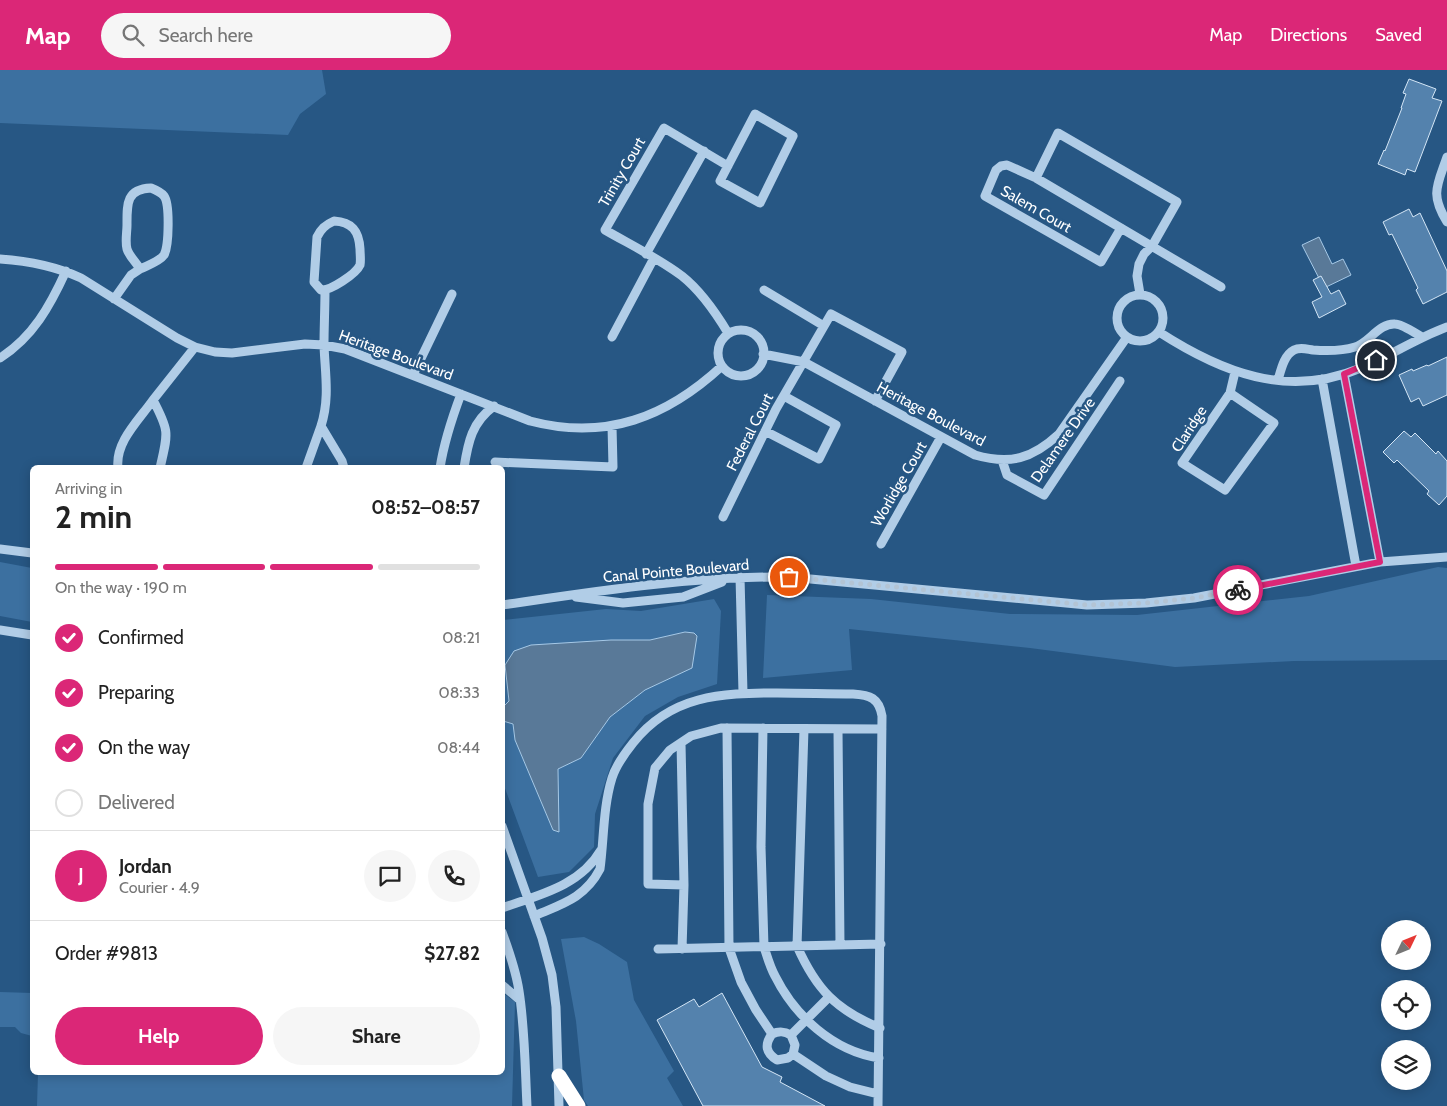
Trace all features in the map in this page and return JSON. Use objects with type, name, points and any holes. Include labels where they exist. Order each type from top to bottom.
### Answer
[{"type":"highway","points":[[559,1076],[578,1106]]},
{"type":"street","points":[[756,114],[793,136],[760,204],[720,181],[728,166],[756,114]]},
{"type":"street","name":"Trinity Court","points":[[728,166],[664,128],[605,230],[683,277],[716,313],[728,333]]},
{"type":"street","name":"Salem Court","points":[[1036,178],[1058,133],[1177,202],[1152,246],[1144,254],[1139,264],[1137,276],[1140,294]]},
{"type":"street","points":[[612,337],[650,256],[704,152]]},
{"type":"street","points":[[1447,157],[1436,196],[1438,207],[1447,222]]},
{"type":"street","name":"Salem Court","points":[[1121,228],[1101,262],[985,196],[996,170],[1000,166],[1007,166],[1036,178],[1152,246],[1221,287]]},
{"type":"street","points":[[114,298],[131,275],[159,260],[165,254],[167,246],[167,203],[164,196],[158,190],[151,188],[134,192],[127,206],[126,247],[140,269]]},
{"type":"street","points":[[334,222],[343,222],[352,226],[357,231],[360,264],[356,271],[330,289],[325,290],[317,287],[314,282],[317,237],[320,230],[326,225],[334,222]]},
{"type":"street","name":"Heritage Boulevard","points":[[0,260],[29,262],[66,271],[81,278],[178,338],[215,352],[232,353],[305,344],[346,349],[530,421],[563,427],[612,426],[640,419],[682,399],[703,384],[722,366]]},
{"type":"street","points":[[0,358],[24,339],[39,322],[66,271]]},
{"type":"street","points":[[307,465],[321,426],[328,384],[324,345],[325,290]]},
{"type":"street","points":[[764,290],[824,326],[831,314],[902,352],[875,401]]},
{"type":"street","points":[[413,375],[452,294]]},
{"type":"street","points":[[1140,294],[1149,296],[1156,301],[1163,315],[1163,323],[1159,332],[1152,338],[1144,341],[1127,337],[1119,327],[1117,318],[1118,310],[1123,302],[1131,296],[1140,294]]},
{"type":"street","points":[[1278,380],[1287,356],[1293,350],[1301,348],[1327,350],[1355,347],[1386,326],[1394,324],[1402,326],[1422,337]]},
{"type":"street","name":"Federal Court","points":[[723,517],[765,431],[824,326]]},
{"type":"street","points":[[1159,332],[1209,361],[1235,372],[1278,380],[1322,379],[1344,374],[1361,368],[1422,337],[1447,327]]},
{"type":"street","points":[[742,330],[752,333],[758,338],[763,345],[763,354],[763,360],[753,373],[745,376],[736,376],[722,366],[718,357],[718,348],[722,339],[728,333],[742,330]]},
{"type":"street","name":"Heritage Boulevard","points":[[763,354],[804,362],[975,455],[1002,460],[1031,454],[1046,446],[1059,434],[1127,337]]},
{"type":"street","points":[[118,465],[120,449],[125,437],[195,346]]},
{"type":"street","points":[[1230,393],[1235,372]]},
{"type":"street","points":[[1344,374],[1380,562]]},
{"type":"street","points":[[1322,379],[1356,566]]},
{"type":"street","name":"Delamere Drive","points":[[1002,460],[1007,474],[1044,495],[1120,381]]},
{"type":"street","name":"Claridge","points":[[1230,393],[1274,423],[1224,490],[1182,464],[1230,393]]},
{"type":"street","points":[[440,465],[451,419],[461,394]]},
{"type":"street","points":[[765,431],[819,459],[836,425],[784,396]]},
{"type":"street","points":[[153,400],[166,427],[167,437],[161,465]]},
{"type":"street","points":[[465,465],[474,427],[484,413],[494,406]]},
{"type":"street","points":[[321,426],[343,465]]},
{"type":"street","points":[[495,462],[613,467],[612,426]]},
{"type":"street","name":"Worlidge Court","points":[[881,544],[941,438]]},
{"type":"street","points":[[0,549],[30,553]]},
{"type":"street","name":"Canal Pointe Boulevard","points":[[505,605],[673,582],[789,577],[1087,605],[1146,603],[1194,598],[1380,562],[1447,557]]},
{"type":"street","points":[[566,596],[623,603],[683,597],[735,578],[743,693]]},
{"type":"street","points":[[0,630],[30,635]]},
{"type":"street","points":[[534,916],[569,901],[589,887],[600,868],[608,791],[612,777],[628,748],[660,716],[689,702],[724,694],[865,694],[874,699],[880,706],[882,729],[878,1106]]},
{"type":"street","points":[[684,885],[648,884],[648,804],[655,768],[670,750],[692,736],[721,728],[882,729]]},
{"type":"street","points":[[727,728],[729,948],[741,982],[772,1034]]},
{"type":"street","points":[[763,728],[761,847],[764,947],[774,975],[789,1001],[806,1020],[830,1039],[862,1055],[879,1058]]},
{"type":"street","points":[[804,729],[797,946],[806,966],[828,998],[860,1020],[880,1028]]},
{"type":"street","points":[[838,730],[840,945]]},
{"type":"street","points":[[681,743],[684,885],[682,949]]},
{"type":"street","points":[[505,834],[534,916],[552,975],[556,1007],[559,1106]]},
{"type":"street","points":[[505,907],[562,886],[577,878],[594,861],[603,846]]},
{"type":"street","points":[[505,940],[511,957],[523,1017],[527,1106]]},
{"type":"street","points":[[658,949],[881,944]]},
{"type":"street","points":[[505,988],[520,1000]]},
{"type":"street","points":[[791,1036],[828,998]]},
{"type":"street","points":[[778,1032],[787,1033],[791,1036],[795,1045],[793,1054],[782,1060],[777,1060],[768,1053],[768,1040],[772,1034],[778,1032]]},
{"type":"street","points":[[793,1054],[826,1076],[850,1087],[878,1094]]},
{"type":"shaded area","points":[[0,70],[322,70],[326,94],[300,114],[288,135],[0,123]]},
{"type":"shaded area","points":[[1319,237],[1332,264],[1343,259],[1351,275],[1324,288],[1302,245]]},
{"type":"shaded area","points":[[0,562],[30,568],[30,622],[0,616]]},
{"type":"shaded area","points":[[1438,567],[1447,568],[1447,660],[1294,661],[1175,667],[1030,648],[849,629],[852,670],[763,678],[767,595],[871,599],[1010,614],[1137,615],[1309,596]]},
{"type":"shaded area","points":[[714,599],[721,611],[717,684],[678,697],[645,716],[613,758],[595,814],[594,847],[569,872],[538,877],[505,788],[505,722],[513,724],[515,740],[553,830],[559,832],[558,769],[581,758],[610,717],[645,690],[691,668],[685,632],[650,640],[611,640],[505,665],[505,620],[606,609],[641,611]]},
{"type":"shaded area","points":[[685,632],[694,633],[697,636],[692,668],[645,690],[610,717],[581,758],[558,769],[559,832],[553,830],[515,740],[513,724],[505,722],[505,705],[509,701],[505,665],[514,651],[531,645],[611,640],[650,640]]},
{"type":"shaded area","points":[[505,665],[509,702],[505,705]]},
{"type":"shaded area","points":[[584,937],[627,962],[634,1000],[674,1071],[667,1078],[683,1106],[588,1106],[584,1100],[576,1021],[561,939]]},
{"type":"shaded area","points":[[0,992],[30,993],[30,1035],[21,1033],[15,1027],[0,1027]]},
{"type":"shaded area","points":[[505,994],[515,1002],[512,1106],[37,1106],[38,1075],[505,1075]]},
{"type":"building","points":[[1409,79],[1436,89],[1432,98],[1442,101],[1415,172],[1407,169],[1405,175],[1378,164],[1402,108],[1406,94],[1403,93]]},
{"type":"building","points":[[1409,209],[1413,217],[1420,213],[1447,271],[1447,292],[1423,304],[1416,290],[1418,288],[1392,234],[1389,235],[1383,222]]},
{"type":"building","points":[[1321,276],[1331,294],[1339,290],[1346,304],[1319,318],[1312,302],[1322,297],[1313,280]]},
{"type":"building","points":[[1447,357],[1447,395],[1423,406],[1419,398],[1411,402],[1399,375],[1412,369],[1413,371],[1428,366]]},
{"type":"building","points":[[1404,431],[1411,437],[1415,433],[1436,454],[1438,451],[1447,461],[1447,496],[1439,505],[1427,494],[1429,491],[1397,460],[1394,463],[1383,452]]},
{"type":"building","points":[[722,993],[762,1067],[782,1077],[780,1082],[825,1106],[703,1106],[657,1020],[694,999],[699,1007]]},
{"type":"way so far","points":[[789,577],[1087,605],[1146,603],[1194,598],[1238,590]]},
{"type":"route","points":[[1238,590],[1380,562],[1344,374],[1376,360]]}]
